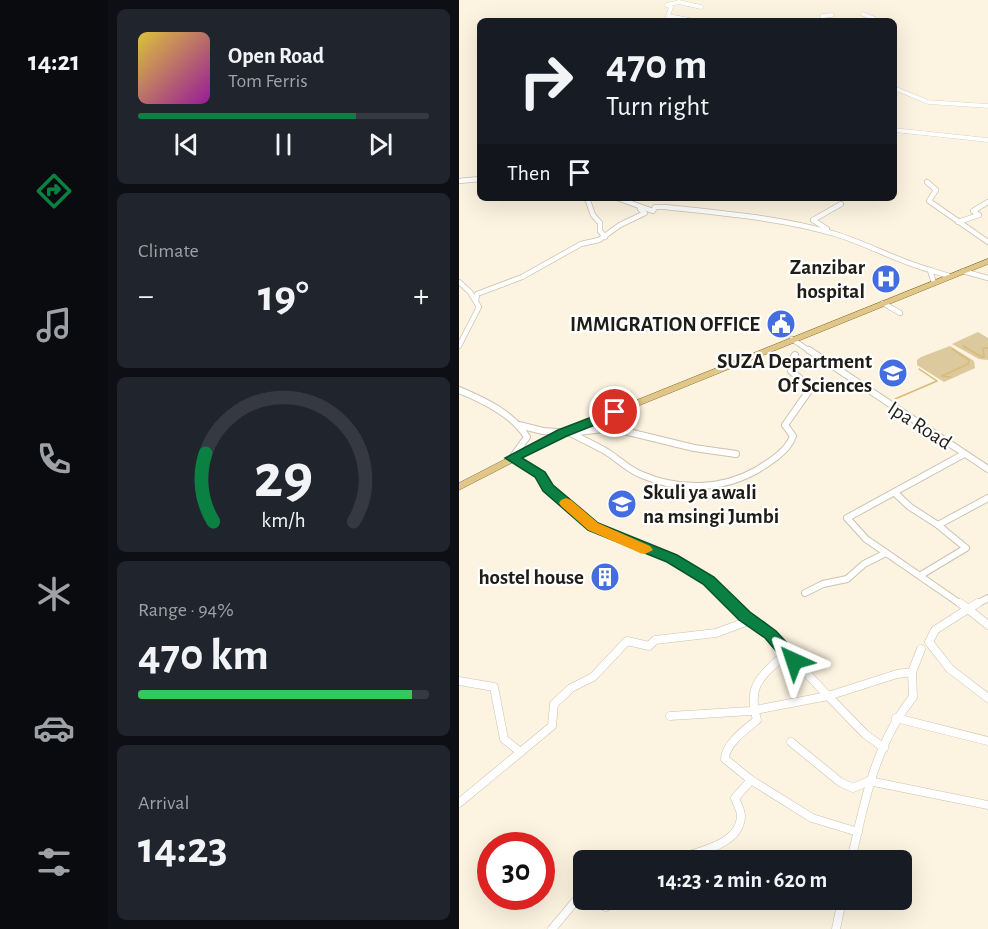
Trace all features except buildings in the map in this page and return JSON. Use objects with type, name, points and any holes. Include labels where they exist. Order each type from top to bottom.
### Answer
[{"type":"main road","points":[[459,487],[512,458],[566,433],[988,261]]},
{"type":"street","points":[[679,18],[668,16],[671,7],[667,5],[679,2],[701,7]]},
{"type":"street","points":[[863,14],[875,18]]},
{"type":"street","points":[[823,18],[822,16],[832,15]]},
{"type":"street","points":[[897,90],[915,100],[948,106],[964,104],[988,106]]},
{"type":"street","points":[[897,130],[988,140]]},
{"type":"street","points":[[459,181],[477,179]]},
{"type":"street","points":[[927,182],[936,190],[930,201],[988,242]]},
{"type":"street","points":[[588,201],[593,215],[600,223],[600,231],[605,237]]},
{"type":"street","points":[[624,201],[653,211]]},
{"type":"street","points":[[653,211],[656,201]]},
{"type":"street","points":[[958,222],[979,215],[973,211],[988,202]]},
{"type":"street","points":[[833,233],[813,220],[841,204]]},
{"type":"street","points":[[653,211],[655,207],[665,207],[751,217],[833,233],[878,249],[901,262],[949,276]]},
{"type":"street","points":[[476,302],[477,294],[522,277],[581,244],[605,237],[620,225],[644,214],[639,208]]},
{"type":"street","points":[[930,270],[934,283]]},
{"type":"street","points":[[963,271],[988,278]]},
{"type":"street","points":[[459,282],[479,307],[469,321],[466,337],[459,346]]},
{"type":"street","points":[[883,303],[900,313]]},
{"type":"street","name":"Ipa Road","points":[[792,339],[988,469]]},
{"type":"street","points":[[566,433],[606,452],[632,471],[680,486],[700,487],[741,480],[771,462],[791,442],[793,436],[786,425],[811,388],[791,371],[789,364],[795,355]]},
{"type":"street","points":[[459,390],[497,410],[521,428],[527,437],[512,458],[540,475],[548,488],[593,527],[688,566],[708,580],[751,620],[771,634],[865,734],[884,747]]},
{"type":"street","points":[[510,421],[543,431],[566,433],[612,428],[694,448],[736,454]]},
{"type":"street","points":[[964,454],[847,518],[857,526],[862,536],[921,575],[988,625]]},
{"type":"street","points":[[895,493],[966,548],[921,575]]},
{"type":"street","points":[[938,525],[988,498]]},
{"type":"street","points":[[805,593],[823,584],[847,579],[864,564],[887,553]]},
{"type":"street","points":[[988,598],[935,630],[929,642],[950,669],[988,698]]},
{"type":"street","points":[[459,803],[552,726],[554,704],[571,688],[593,677],[627,641],[649,646],[655,640],[690,639],[733,629],[751,620]]},
{"type":"street","points":[[854,850],[869,781],[896,718],[913,697],[912,672],[921,649]]},
{"type":"street","points":[[787,652],[755,686],[750,697],[757,720],[743,731],[725,753],[725,759],[751,780],[812,818],[858,831]]},
{"type":"street","points":[[671,716],[692,713],[726,714],[797,704],[897,674],[912,672]]},
{"type":"street","points":[[459,681],[493,687],[504,739],[519,751]]},
{"type":"street","points":[[896,718],[988,741]]},
{"type":"street","points":[[791,742],[847,786],[860,786],[869,781],[988,805]]},
{"type":"street","points":[[705,850],[733,835],[740,824],[742,813],[735,798],[751,780]]},
{"type":"street","points":[[552,929],[573,903]]},
{"type":"street","points":[[836,929],[840,910]]},
{"type":"shaded area","points":[[978,332],[988,338],[988,360],[979,359],[952,344]]},
{"type":"shaded area","points":[[950,346],[974,361],[975,368],[944,382],[917,365],[917,360],[921,357]]},
{"type":"waterway","points":[[963,346],[982,357],[984,357],[983,348],[988,348]]},
{"type":"waterway","points":[[950,377],[942,376],[968,364],[969,360],[952,349]]},
{"type":"waterway","points":[[895,399],[937,381],[919,369]]},
{"type":"slow traffic","points":[[566,503],[593,527],[645,550]]},
{"type":"place","name":"Zanzibar hospital","points":[[886,279]]},
{"type":"place","name":"IMMIGRATION OFFICE","points":[[781,324]]},
{"type":"place","name":"SUZA Department Of Sciences","points":[[893,373]]},
{"type":"place","name":"Skuli ya awali na msingi Jumbi","points":[[622,504]]},
{"type":"place","name":"hostel house","points":[[605,577]]},
{"type":"route","points":[[615,412],[531,447],[512,458],[540,475],[548,488],[593,527],[688,566],[708,580],[745,616],[771,634],[794,661]]}]
